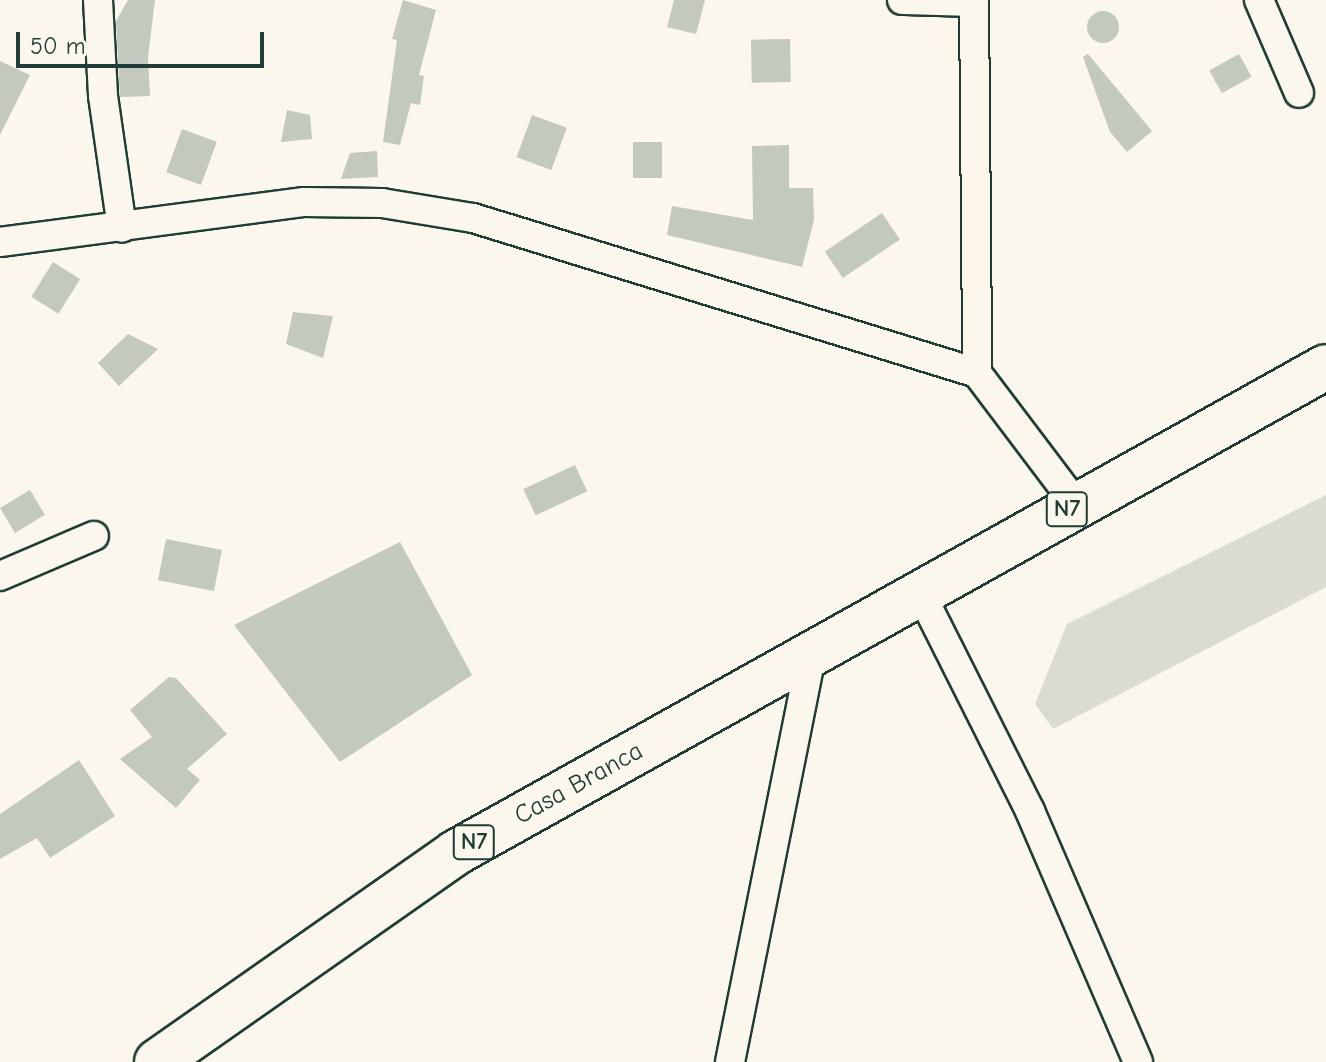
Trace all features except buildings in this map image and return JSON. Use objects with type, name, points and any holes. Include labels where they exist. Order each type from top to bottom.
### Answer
[{"type":"highway","name":"N7","points":[[811,655],[919,590],[1326,367]]},
{"type":"highway","name":"Casa Branca","points":[[157,1062],[455,853],[811,655]]},
{"type":"street","points":[[98,0],[103,96],[122,228]]},
{"type":"street","points":[[902,0],[974,1],[977,373]]},
{"type":"street","points":[[1259,0],[1299,93]]},
{"type":"street","points":[[0,242],[304,202],[382,203],[473,218],[977,373],[1076,504]]},
{"type":"street","points":[[0,576],[94,536]]},
{"type":"street","points":[[919,590],[1030,811],[1138,1062]]},
{"type":"street","points":[[730,1062],[811,655]]},
{"type":"shaded area","points":[[1326,495],[1326,587],[1053,729],[1035,704],[1067,624]]}]
